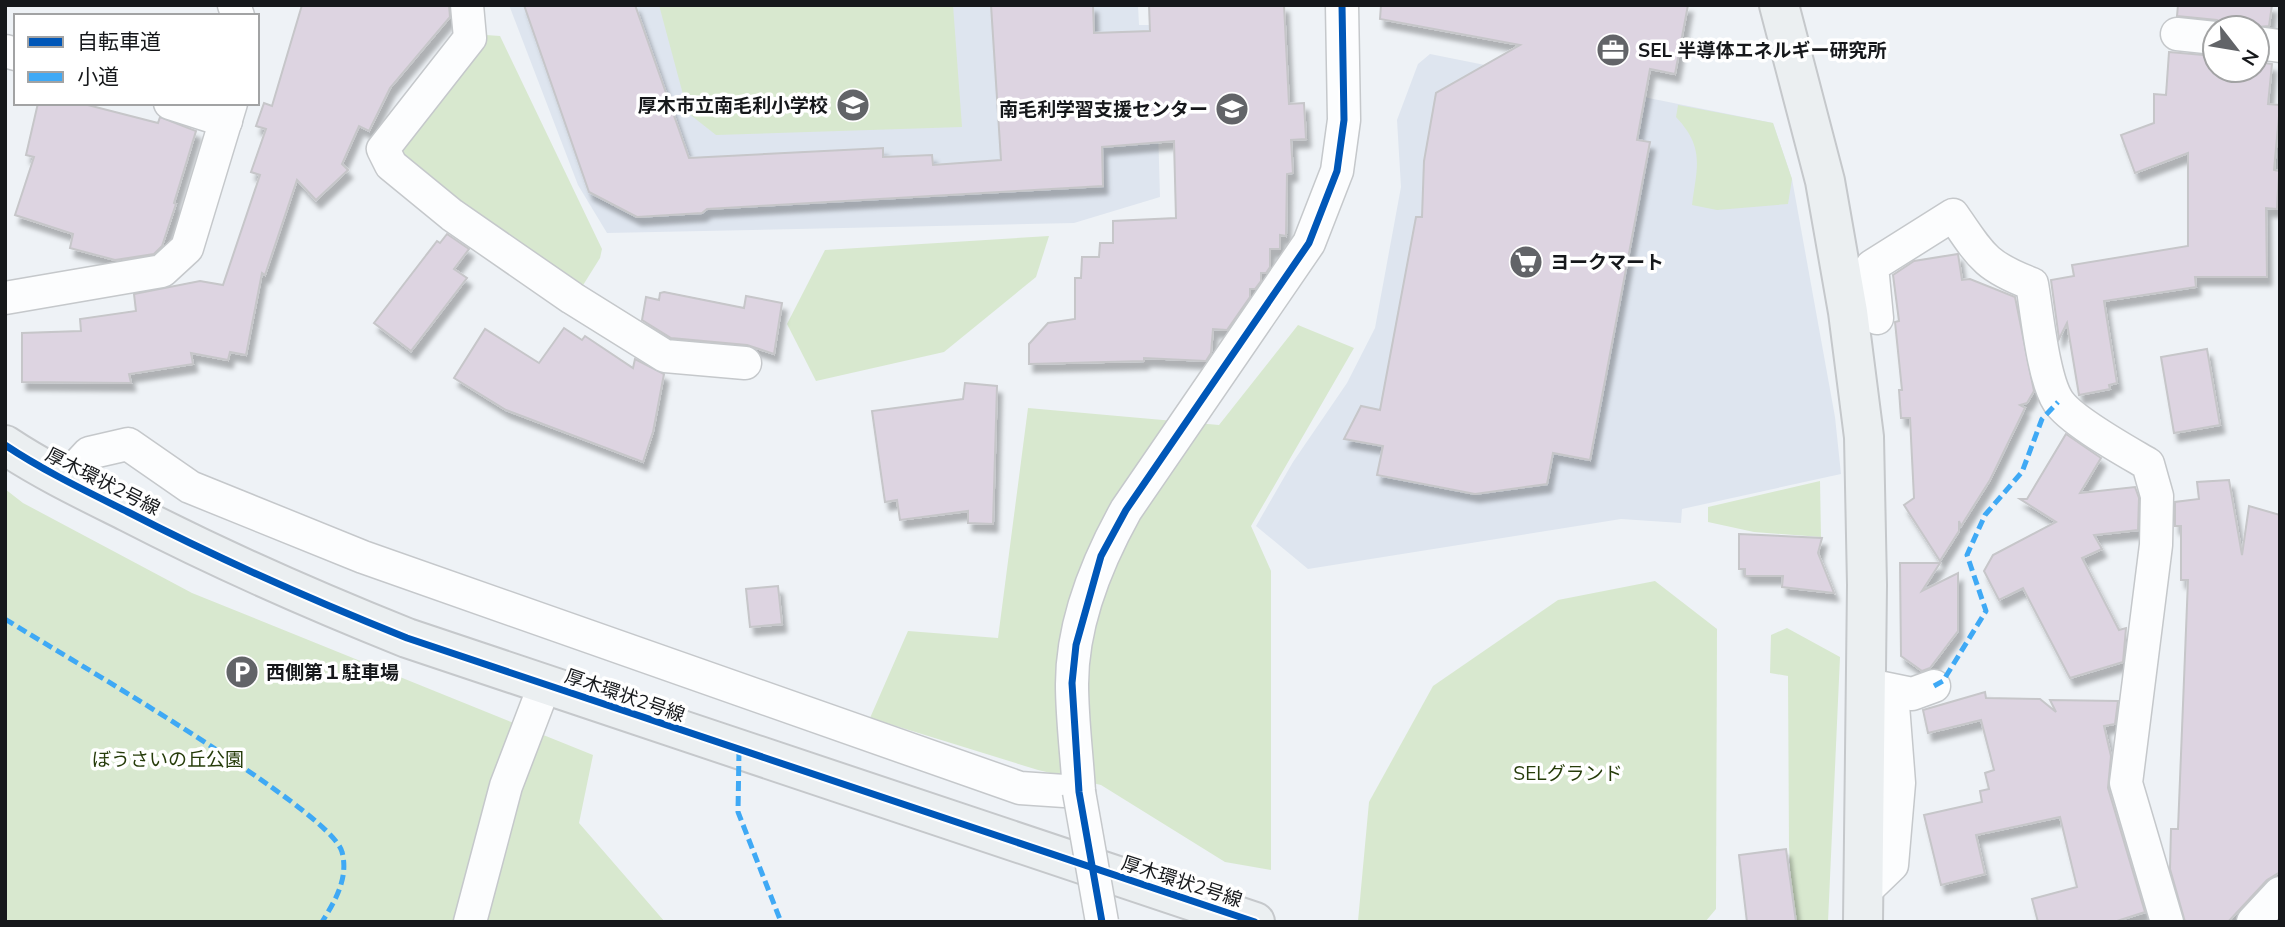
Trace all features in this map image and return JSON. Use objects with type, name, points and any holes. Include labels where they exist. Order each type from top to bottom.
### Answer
[{"type":"street","points":[[467,5],[470,37],[383,149],[391,165],[452,215],[561,291],[665,356],[745,363]]},
{"type":"street","points":[[1102,922],[1079,792],[1072,683],[1076,645],[1101,556],[1126,510],[1309,243],[1337,171],[1344,121],[1342,5]]},
{"type":"street","points":[[1779,5],[1825,181],[1848,312],[1864,437],[1867,585],[1879,688],[1863,907]]},
{"type":"street","points":[[2177,34],[2201,37]]},
{"type":"street","points":[[5,298],[162,271],[187,248],[228,112],[183,105]]},
{"type":"street","points":[[1877,318],[1872,266],[1953,215],[1983,259],[1999,271],[2032,284],[2046,364],[2058,402],[2102,438],[2148,464],[2157,496],[2156,545],[2126,782],[2167,922]]},
{"type":"street","points":[[64,480],[89,453],[128,444],[190,487],[424,580],[1020,788],[1079,792]]},
{"type":"street","name":"厚木環状2号線","points":[[5,445],[64,480],[192,545],[309,599],[407,638],[752,756],[1255,922]]},
{"type":"street","points":[[470,922],[506,786],[545,684]]},
{"type":"street","points":[[1879,688],[1912,694],[1934,686]]},
{"type":"street","points":[[2253,922],[2280,893]]},
{"type":"shaded area","name":"厚木市立南毛利小学校","points":[[509,5],[1138,5],[1139,25],[1155,25],[1160,197],[1074,223],[607,233],[578,185]]},
{"type":"shaded area","points":[[1430,54],[1773,123],[1792,179],[1835,417],[1841,474],[1682,509],[1681,523],[1621,519],[1308,569],[1256,526],[1293,462],[1347,383],[1375,328],[1401,187],[1397,120],[1418,64]]},
{"type":"green space","points":[[659,5],[953,5],[962,127],[716,135],[688,113]]},
{"type":"green space","points":[[486,35],[500,36],[602,249],[600,258],[580,290],[411,175],[397,147]]},
{"type":"green space","points":[[1678,105],[1773,123],[1792,179],[1788,204],[1717,210],[1692,205],[1697,158],[1691,138],[1676,117]]},
{"type":"green space","points":[[1049,236],[1036,277],[944,352],[816,381],[787,324],[825,250]]},
{"type":"green space","points":[[1298,325],[1354,348],[1251,526],[1271,571],[1271,870],[1225,862],[1101,785],[1038,770],[870,718],[908,631],[998,638],[1028,408],[1219,425]]},
{"type":"green space","points":[[1820,481],[1821,537],[1754,532],[1708,522],[1708,507]]},
{"type":"green space","name":"ぼうさいの丘公園","points":[[5,489],[23,503],[192,593],[593,755],[579,823],[665,922],[5,922]]},
{"type":"green space","name":"SELグランド","points":[[1655,581],[1717,629],[1716,909],[1705,922],[1358,921],[1369,802],[1433,686],[1558,600]]},
{"type":"green space","points":[[1787,628],[1840,657],[1828,922],[1793,922],[1789,846],[1788,676],[1770,673],[1771,635]]},
{"type":"building","points":[[302,5],[449,5],[450,17],[390,88],[369,131],[359,126],[342,164],[348,170],[316,200],[297,180],[265,275],[262,273],[246,355],[230,352],[228,360],[191,353],[193,364],[129,374],[131,383],[22,382],[22,333],[81,331],[80,319],[136,311],[134,294],[200,281],[223,285],[260,175],[251,172],[266,129],[256,126],[264,103],[272,106]]},
{"type":"building","points":[[524,5],[635,5],[689,158],[883,148],[883,157],[932,155],[933,165],[1001,160],[991,5],[1093,5],[1094,33],[1150,31],[1149,5],[1284,5],[1289,104],[1304,103],[1306,139],[1291,140],[1293,173],[1287,174],[1286,236],[1280,235],[1280,249],[1270,249],[1270,267],[1266,273],[1261,273],[1261,281],[1255,289],[1250,289],[1250,297],[1227,330],[1213,329],[1211,353],[1206,361],[1144,358],[1144,361],[1029,364],[1029,344],[1048,323],[1075,319],[1075,278],[1081,278],[1082,257],[1099,257],[1100,243],[1113,243],[1113,221],[1176,218],[1174,141],[1102,147],[1103,186],[707,209],[702,213],[637,217],[589,192]]},
{"type":"building","points":[[1381,5],[1688,5],[1675,74],[1650,69],[1637,140],[1650,142],[1590,460],[1553,453],[1547,484],[1475,494],[1377,475],[1383,446],[1344,439],[1361,406],[1380,410],[1416,217],[1422,217],[1424,161],[1436,93],[1520,45],[1380,19]]},
{"type":"building","points":[[2178,5],[2272,5],[2271,14],[2201,14],[2201,18],[2177,16]]},
{"type":"building","points":[[2169,52],[2201,55],[2201,84],[2270,84],[2268,104],[2280,105],[2274,170],[2279,171],[2277,209],[2266,208],[2267,277],[2195,277],[2196,287],[2104,301],[2117,383],[2109,385],[2110,389],[2079,395],[2067,323],[2059,339],[2051,280],[2074,276],[2072,265],[2188,246],[2188,153],[2135,173],[2121,135],[2154,123],[2154,94],[2166,95]]},
{"type":"building","points":[[38,105],[88,105],[158,123],[160,117],[196,131],[162,246],[154,254],[115,260],[70,248],[73,234],[15,215],[34,157],[26,155]]},
{"type":"building","points":[[447,234],[469,249],[454,269],[467,278],[411,351],[374,323],[437,241],[440,243]]},
{"type":"building","points":[[1958,254],[1962,280],[1970,279],[2015,297],[2034,391],[2027,403],[2020,405],[2025,408],[1990,480],[1961,526],[1959,521],[1959,531],[1940,561],[1904,505],[1914,498],[1910,418],[1901,418],[1899,390],[1902,390],[1895,322],[1899,321],[1893,275],[1914,261]]},
{"type":"building","points":[[660,293],[744,308],[746,296],[782,303],[774,354],[747,345],[671,338],[642,320],[646,297],[659,300]]},
{"type":"building","points":[[564,328],[582,340],[585,336],[633,368],[635,359],[664,374],[653,432],[643,462],[506,410],[454,378],[485,329],[539,363]]},
{"type":"building","points":[[2207,349],[2220,425],[2174,433],[2161,357]]},
{"type":"building","points":[[965,383],[997,386],[993,524],[968,523],[968,511],[900,520],[897,500],[885,502],[872,411],[963,399]]},
{"type":"building","points":[[2066,434],[2101,458],[2080,493],[2135,487],[2139,498],[2138,530],[2094,535],[2102,549],[2082,558],[2119,630],[2126,628],[2123,662],[2070,678],[2023,588],[1999,600],[1984,571],[1993,555],[2056,522],[2020,499],[2027,499]]},
{"type":"building","points":[[2229,480],[2242,555],[2249,506],[2280,515],[2280,872],[2267,880],[2228,922],[2185,922],[2170,869],[2171,829],[2178,829],[2188,580],[2181,580],[2181,526],[2175,526],[2175,502],[2199,499],[2197,482]]},
{"type":"building","points":[[1739,534],[1822,538],[1818,553],[1834,593],[1782,587],[1783,576],[1745,576],[1745,569],[1739,569]]},
{"type":"building","points":[[1900,563],[1940,563],[1922,591],[1958,573],[1958,631],[1930,668],[1922,671],[1901,656]]},
{"type":"building","points":[[778,586],[782,624],[750,627],[746,589]]},
{"type":"building","points":[[1985,692],[1986,698],[2040,699],[2056,712],[2050,700],[2118,701],[2115,724],[2104,726],[2111,756],[2108,788],[2145,912],[2114,922],[2038,922],[2032,899],[2077,887],[2060,817],[1976,835],[1985,874],[1941,885],[1924,815],[1982,802],[1980,791],[1989,789],[1985,773],[1994,770],[1981,720],[1928,733],[1923,710]]},
{"type":"building","points":[[1786,849],[1796,922],[1747,922],[1739,855]]},
{"type":"marked path","points":[[1934,686],[1943,681],[1986,611],[1967,555],[1985,515],[2022,472],[2042,419],[2058,402]]},
{"type":"marked path","points":[[5,619],[189,732],[245,769],[327,831],[342,852],[344,871],[336,897],[322,922]]},
{"type":"marked path","points":[[739,751],[738,812],[781,922]]},
{"type":"cycle path","points":[[1102,922],[1079,792],[1072,683],[1076,645],[1101,556],[1126,510],[1309,243],[1337,171],[1344,120],[1342,5]]},
{"type":"cycle path","points":[[5,445],[65,480],[197,546],[301,594],[407,638],[1255,922]]},
{"type":"place","name":"SEL 半導体エネルギー研究所","points":[[1613,50]]},
{"type":"place","name":"厚木市立南毛利小学校","points":[[853,105]]},
{"type":"place","name":"南毛利学習支援センター","points":[[1232,109]]},
{"type":"place","name":"ヨークマート","points":[[1526,262]]},
{"type":"place","name":"西側第１駐車場","points":[[242,672]]}]
